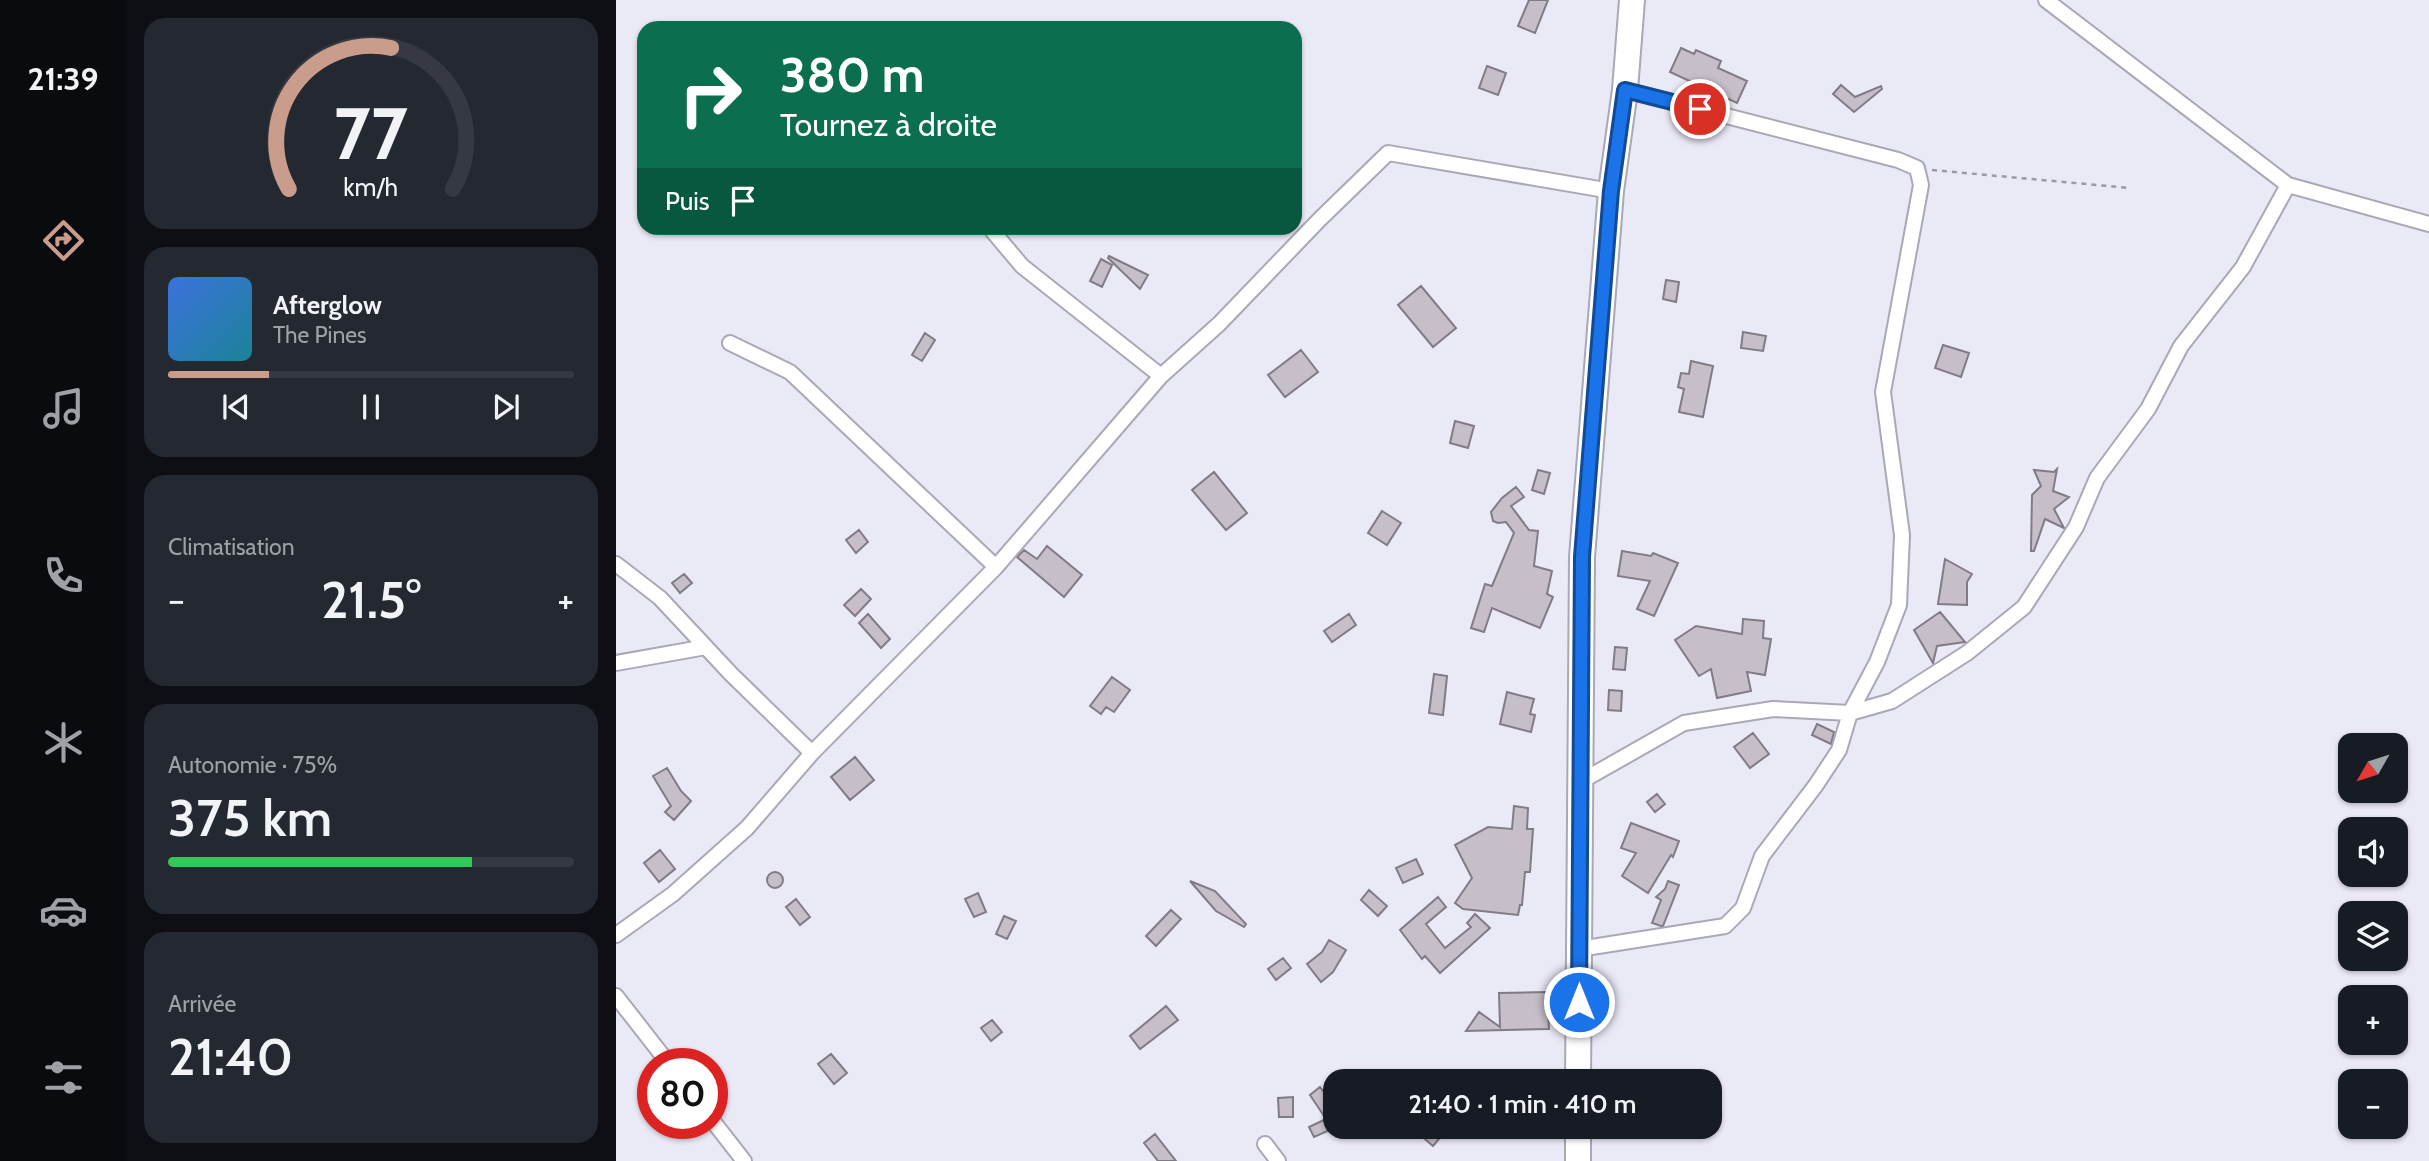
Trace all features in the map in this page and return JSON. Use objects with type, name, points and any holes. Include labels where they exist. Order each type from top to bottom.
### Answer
[{"type":"highway","points":[[1578,1069],[1582,557],[1611,191],[1625,90],[1632,0]]},
{"type":"highway","points":[[1578,1139],[1578,1161]]},
{"type":"street","points":[[2046,0],[2288,185],[2429,223]]},
{"type":"street","points":[[1579,949],[1725,926],[1743,908],[1762,856],[1839,750],[1850,713],[1877,662],[1899,604],[1902,535],[1883,392],[1921,185],[1917,168],[1898,160],[1625,90]]},
{"type":"street","points":[[616,935],[673,894],[747,828],[812,753],[996,567],[1161,376],[1219,324],[1388,153],[1611,191]]},
{"type":"street","points":[[1580,782],[1684,723],[1773,709],[1850,713],[1892,701],[1967,653],[2024,607],[2076,527],[2097,478],[2148,409],[2181,346],[2243,267],[2288,185]]},
{"type":"street","points":[[996,235],[1022,266],[1161,376]]},
{"type":"street","points":[[730,343],[790,372],[996,567]]},
{"type":"street","points":[[616,564],[660,598],[706,648],[812,753]]},
{"type":"street","points":[[616,663],[706,648]]},
{"type":"street","points":[[616,996],[657,1048]]},
{"type":"street","points":[[727,1139],[744,1161]]},
{"type":"street","points":[[1265,1144],[1278,1161]]},
{"type":"path","points":[[1917,168],[2130,187]]},
{"type":"building","points":[[1529,0],[1548,0],[1535,33],[1518,26]]},
{"type":"building","points":[[1681,48],[1694,54],[1696,50],[1721,61],[1718,68],[1747,81],[1737,103],[1670,72]]},
{"type":"building","points":[[1487,66],[1506,73],[1498,95],[1479,88]]},
{"type":"building","points":[[1841,85],[1855,97],[1881,86],[1882,89],[1854,112],[1833,94]]},
{"type":"building","points":[[1109,256],[1148,275],[1140,289],[1108,258]]},
{"type":"building","points":[[1101,259],[1112,265],[1102,287],[1090,281]]},
{"type":"building","points":[[1666,280],[1679,282],[1676,302],[1663,299]]},
{"type":"building","points":[[1421,286],[1456,328],[1433,347],[1398,305]]},
{"type":"building","points":[[1743,332],[1766,336],[1763,351],[1741,348]]},
{"type":"building","points":[[925,333],[935,340],[922,361],[912,355]]},
{"type":"building","points":[[1943,345],[1969,353],[1961,377],[1935,368]]},
{"type":"building","points":[[1301,350],[1318,372],[1285,397],[1268,375]]},
{"type":"building","points":[[1691,361],[1713,366],[1703,417],[1679,412],[1684,389],[1678,387],[1681,373],[1689,374]]},
{"type":"building","points":[[1455,421],[1474,426],[1468,448],[1450,443]]},
{"type":"building","points":[[2057,469],[2053,491],[2069,497],[2054,509],[2064,528],[2045,519],[2034,551],[2031,551],[2032,495],[2041,486],[2034,470],[2054,472]]},
{"type":"building","points":[[1538,470],[1550,473],[1544,494],[1532,490]]},
{"type":"building","points":[[1214,472],[1247,513],[1226,530],[1192,490]]},
{"type":"building","points":[[1516,487],[1524,497],[1511,506],[1529,530],[1538,531],[1534,566],[1552,571],[1547,594],[1553,597],[1540,628],[1492,608],[1484,632],[1471,628],[1485,584],[1492,586],[1514,533],[1506,522],[1493,521],[1491,512],[1502,498]]},
{"type":"building","points":[[1382,511],[1401,523],[1387,545],[1368,533]]},
{"type":"building","points":[[859,530],[868,542],[856,553],[846,540]]},
{"type":"building","points":[[1047,546],[1082,575],[1064,597],[1017,557],[1024,550],[1037,559]]},
{"type":"building","points":[[1622,551],[1651,556],[1653,553],[1678,563],[1654,616],[1637,609],[1650,581],[1618,576]]},
{"type":"building","points":[[1945,559],[1972,574],[1967,582],[1967,605],[1938,604]]},
{"type":"building","points":[[684,574],[692,583],[680,593],[672,583]]},
{"type":"building","points":[[861,589],[871,599],[855,616],[844,605]]},
{"type":"building","points":[[1940,612],[1965,642],[1937,646],[1933,663],[1914,630]]},
{"type":"building","points":[[868,614],[890,639],[881,648],[859,623]]},
{"type":"building","points":[[1349,614],[1356,625],[1332,642],[1324,631]]},
{"type":"building","points":[[1743,619],[1764,621],[1763,638],[1771,639],[1765,675],[1747,672],[1751,691],[1717,698],[1711,669],[1699,676],[1675,640],[1696,626],[1742,634]]},
{"type":"building","points":[[1615,647],[1627,648],[1625,670],[1613,669]]},
{"type":"building","points":[[1434,674],[1447,676],[1443,715],[1429,713]]},
{"type":"building","points":[[1112,677],[1130,690],[1114,712],[1106,707],[1101,714],[1090,706]]},
{"type":"building","points":[[1609,690],[1622,691],[1621,711],[1608,710]]},
{"type":"building","points":[[1507,692],[1534,699],[1530,714],[1535,715],[1531,732],[1500,724]]},
{"type":"building","points":[[1817,724],[1834,732],[1831,744],[1812,735]]},
{"type":"building","points":[[1753,733],[1769,754],[1750,768],[1734,747]]},
{"type":"building","points":[[855,757],[874,780],[850,800],[831,777]]},
{"type":"building","points":[[667,768],[681,791],[691,801],[674,820],[665,812],[671,806],[653,776]]},
{"type":"building","points":[[1657,794],[1665,804],[1655,812],[1647,802]]},
{"type":"building","points":[[1514,806],[1528,808],[1527,829],[1533,829],[1530,872],[1525,872],[1522,905],[1518,915],[1463,909],[1455,903],[1472,878],[1455,845],[1488,827],[1512,829]]},
{"type":"building","points":[[1631,823],[1679,841],[1673,857],[1671,855],[1648,893],[1622,876],[1636,853],[1621,848]]},
{"type":"building","points":[[660,850],[675,869],[659,882],[644,863]]},
{"type":"building","points":[[1416,859],[1423,874],[1403,883],[1396,868]]},
{"type":"building","points":[[775,872],[783,880],[775,888],[767,880]]},
{"type":"building","points":[[1190,881],[1215,891],[1246,924],[1244,927],[1216,911]]},
{"type":"building","points":[[1668,881],[1679,885],[1661,926],[1652,923],[1661,900],[1656,897],[1665,889]]},
{"type":"building","points":[[1369,890],[1387,906],[1378,916],[1361,900]]},
{"type":"building","points":[[978,893],[986,912],[974,917],[965,899]]},
{"type":"building","points":[[1438,897],[1446,907],[1426,924],[1445,948],[1471,927],[1467,923],[1475,914],[1490,928],[1440,973],[1425,956],[1422,959],[1400,930]]},
{"type":"building","points":[[796,899],[810,917],[800,925],[786,907]]},
{"type":"building","points":[[1171,910],[1181,919],[1156,946],[1146,936]]},
{"type":"building","points":[[1004,916],[1016,921],[1007,939],[996,934]]},
{"type":"building","points":[[1329,940],[1346,950],[1333,972],[1321,982],[1307,964],[1322,952]]},
{"type":"building","points":[[1283,958],[1291,968],[1276,980],[1268,969]]},
{"type":"building","points":[[1547,992],[1549,1029],[1466,1031],[1479,1012],[1500,1027],[1499,993]]},
{"type":"building","points":[[1166,1006],[1178,1020],[1140,1049],[1130,1036]]},
{"type":"building","points":[[992,1020],[1002,1032],[991,1041],[981,1028]]},
{"type":"building","points":[[831,1054],[847,1073],[834,1084],[818,1064]]},
{"type":"building","points":[[1320,1087],[1323,1091],[1323,1114],[1310,1095]]},
{"type":"building","points":[[1293,1097],[1293,1117],[1279,1117],[1278,1098]]},
{"type":"building","points":[[1323,1120],[1323,1133],[1314,1137],[1309,1127]]},
{"type":"building","points":[[1155,1134],[1176,1161],[1158,1161],[1144,1143]]},
{"type":"building","points":[[1425,1139],[1439,1139],[1433,1146]]},
{"type":"route","points":[[1579,1002],[1582,557],[1611,191],[1625,90],[1700,109]]}]
